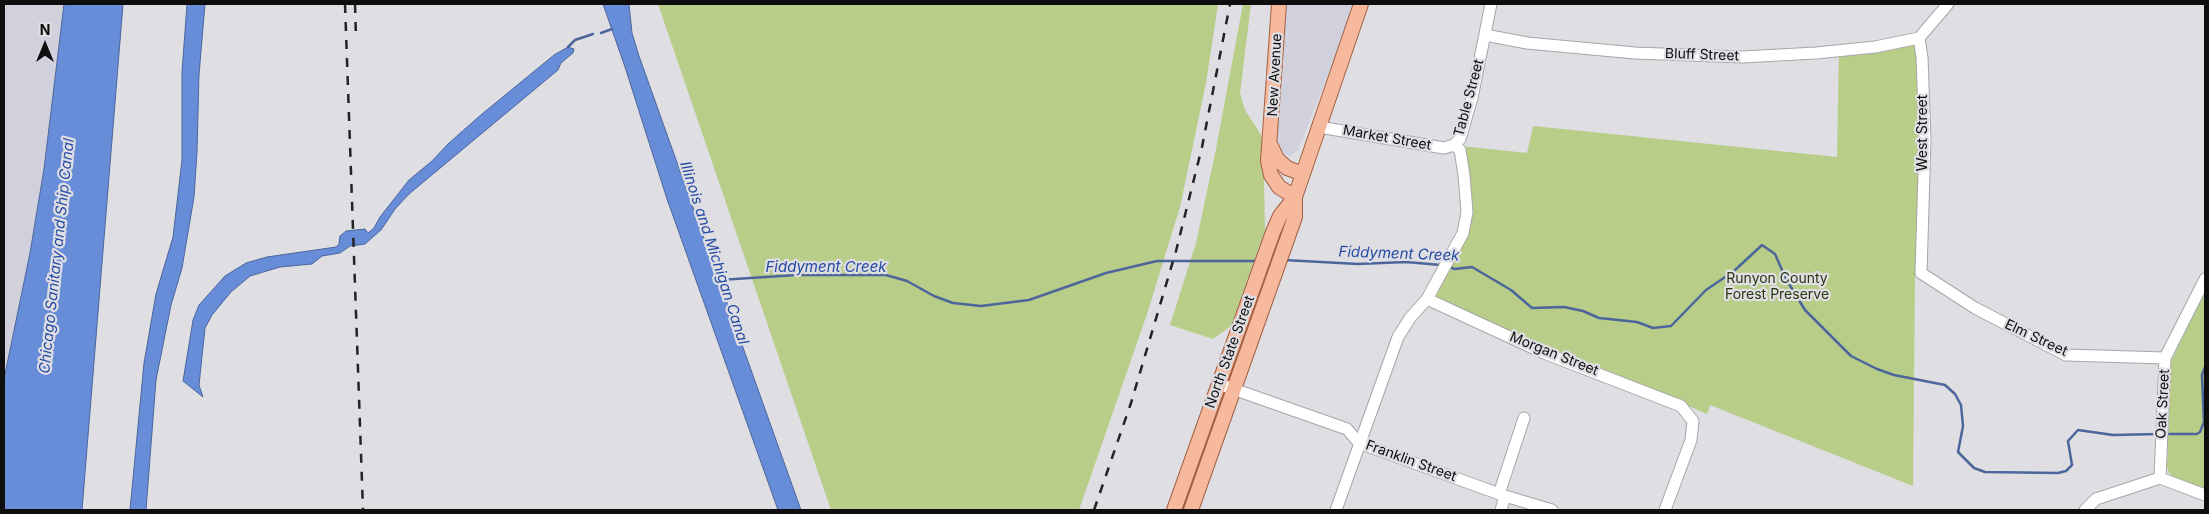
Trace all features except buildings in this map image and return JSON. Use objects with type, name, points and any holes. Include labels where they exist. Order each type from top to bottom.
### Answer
[{"type":"main road","name":"New Avenue","points":[[1280,4],[1271,146],[1268,161],[1271,175],[1279,187],[1295,197]]},
{"type":"main road","name":"North State Street","points":[[1174,510],[1273,232],[1280,216],[1295,197],[1361,4]]},
{"type":"main road","points":[[1271,146],[1277,159],[1287,168],[1303,174]]},
{"type":"main road","name":"North State Street","points":[[1191,510],[1295,217],[1295,197]]},
{"type":"street","name":"Table Street","points":[[1336,510],[1398,337],[1410,318],[1427,300],[1463,233],[1466,212],[1462,160],[1460,150],[1454,145],[1460,140],[1472,98],[1491,4]]},
{"type":"street","points":[[1918,38],[1948,4]]},
{"type":"street","name":"Bluff Street","points":[[1485,35],[1527,43],[1635,53],[1742,57],[1816,53],[1874,47],[1918,38]]},
{"type":"street","name":"West Street","points":[[1918,38],[1922,57],[1925,140],[1921,273]]},
{"type":"street","name":"Market Street","points":[[1319,127],[1444,148],[1454,145]]},
{"type":"street","name":"Elm Street","points":[[1921,273],[1975,308],[2066,355],[2165,358]]},
{"type":"street","name":"Oak Street","points":[[2160,478],[2165,358],[2205,279]]},
{"type":"street","name":"Morgan Street","points":[[1427,300],[1544,353],[1681,406],[1693,421],[1691,440],[1665,510]]},
{"type":"street","name":"Franklin Street","points":[[1219,384],[1347,429],[1359,443],[1502,495],[1552,510]]},
{"type":"street","points":[[1500,510],[1502,495],[1524,418]]},
{"type":"street","points":[[2084,510],[2096,498],[2160,478],[2205,495]]},
{"type":"shaded area","points":[[4,4],[64,4],[44,169],[30,253],[4,379]]},
{"type":"shaded area","points":[[1284,4],[1356,4],[1298,150],[1290,156],[1278,152],[1275,143]]},
{"type":"green space","points":[[658,4],[1218,4],[1206,83],[1180,207],[1147,314],[1079,510],[831,510]]},
{"type":"green space","points":[[1243,4],[1251,4],[1240,93],[1245,110],[1263,138],[1265,230],[1231,326],[1213,339],[1170,325],[1196,243]]},
{"type":"green space","name":"Runyon County Forest Preserve","points":[[1918,35],[1921,148],[1915,274],[1913,486],[1710,405],[1707,414],[1635,383],[1546,351],[1433,298],[1469,218],[1461,146],[1527,153],[1533,126],[1837,157],[1839,46]]},
{"type":"green space","points":[[2205,289],[2205,492],[2174,477],[2169,473],[2167,466],[2171,362]]},
{"type":"water","name":"Chicago Sanitary and Ship Canal","points":[[64,4],[123,4],[82,510],[4,510],[4,379],[30,253],[44,169]]},
{"type":"water","points":[[187,4],[205,4],[199,75],[194,197],[182,268],[171,305],[156,380],[146,510],[130,510],[144,363],[156,294],[173,237],[182,160],[182,72]]},
{"type":"water","name":"Illinois and Michigan Canal","points":[[603,4],[629,4],[632,33],[639,56],[801,510],[778,510],[667,199]]},
{"type":"water","points":[[568,47],[574,49],[573,53],[561,63],[558,70],[409,194],[395,209],[381,230],[365,244],[350,246],[340,253],[322,256],[312,264],[280,267],[250,276],[231,292],[212,315],[205,328],[199,385],[203,397],[183,381],[193,320],[199,305],[225,276],[246,263],[267,257],[336,247],[339,244],[340,236],[346,231],[365,229],[368,233],[374,228],[380,217],[409,180],[482,114],[554,55]]},
{"type":"waterway","points":[[601,33],[612,29]]},
{"type":"waterway","points":[[568,47],[575,40],[593,34]]},
{"type":"waterway","name":"Fiddyment Creek","points":[[1449,267],[1455,269],[1472,267],[1511,290],[1532,308],[1564,307],[1583,311],[1599,318],[1637,322],[1653,328],[1671,326],[1706,290],[1734,271],[1762,245],[1775,254],[1786,279],[1805,310],[1851,356],[1894,375],[1945,385],[1955,394],[1961,405],[1963,426],[1958,452],[1974,468],[1985,472],[2058,473],[2066,471],[2072,465],[2068,441],[2078,430],[2113,435],[2159,434]]},
{"type":"waterway","name":"Fiddyment Creek","points":[[1284,260],[1358,264],[1406,262],[1441,265]]},
{"type":"waterway","name":"Fiddyment Creek","points":[[720,280],[796,275],[886,275],[907,281],[934,296],[953,303],[981,306],[1029,300],[1106,273],[1157,261],[1259,261]]},
{"type":"waterway","name":"Fiddyment Creek","points":[[2164,434],[2197,434],[2200,432],[2204,422],[2202,375],[2205,367]]},
{"type":"railway","points":[[345,4],[363,510]]},
{"type":"railway","points":[[355,4],[356,37]]},
{"type":"railway","points":[[1094,510],[1131,403],[1176,251],[1202,147],[1230,4]]}]
